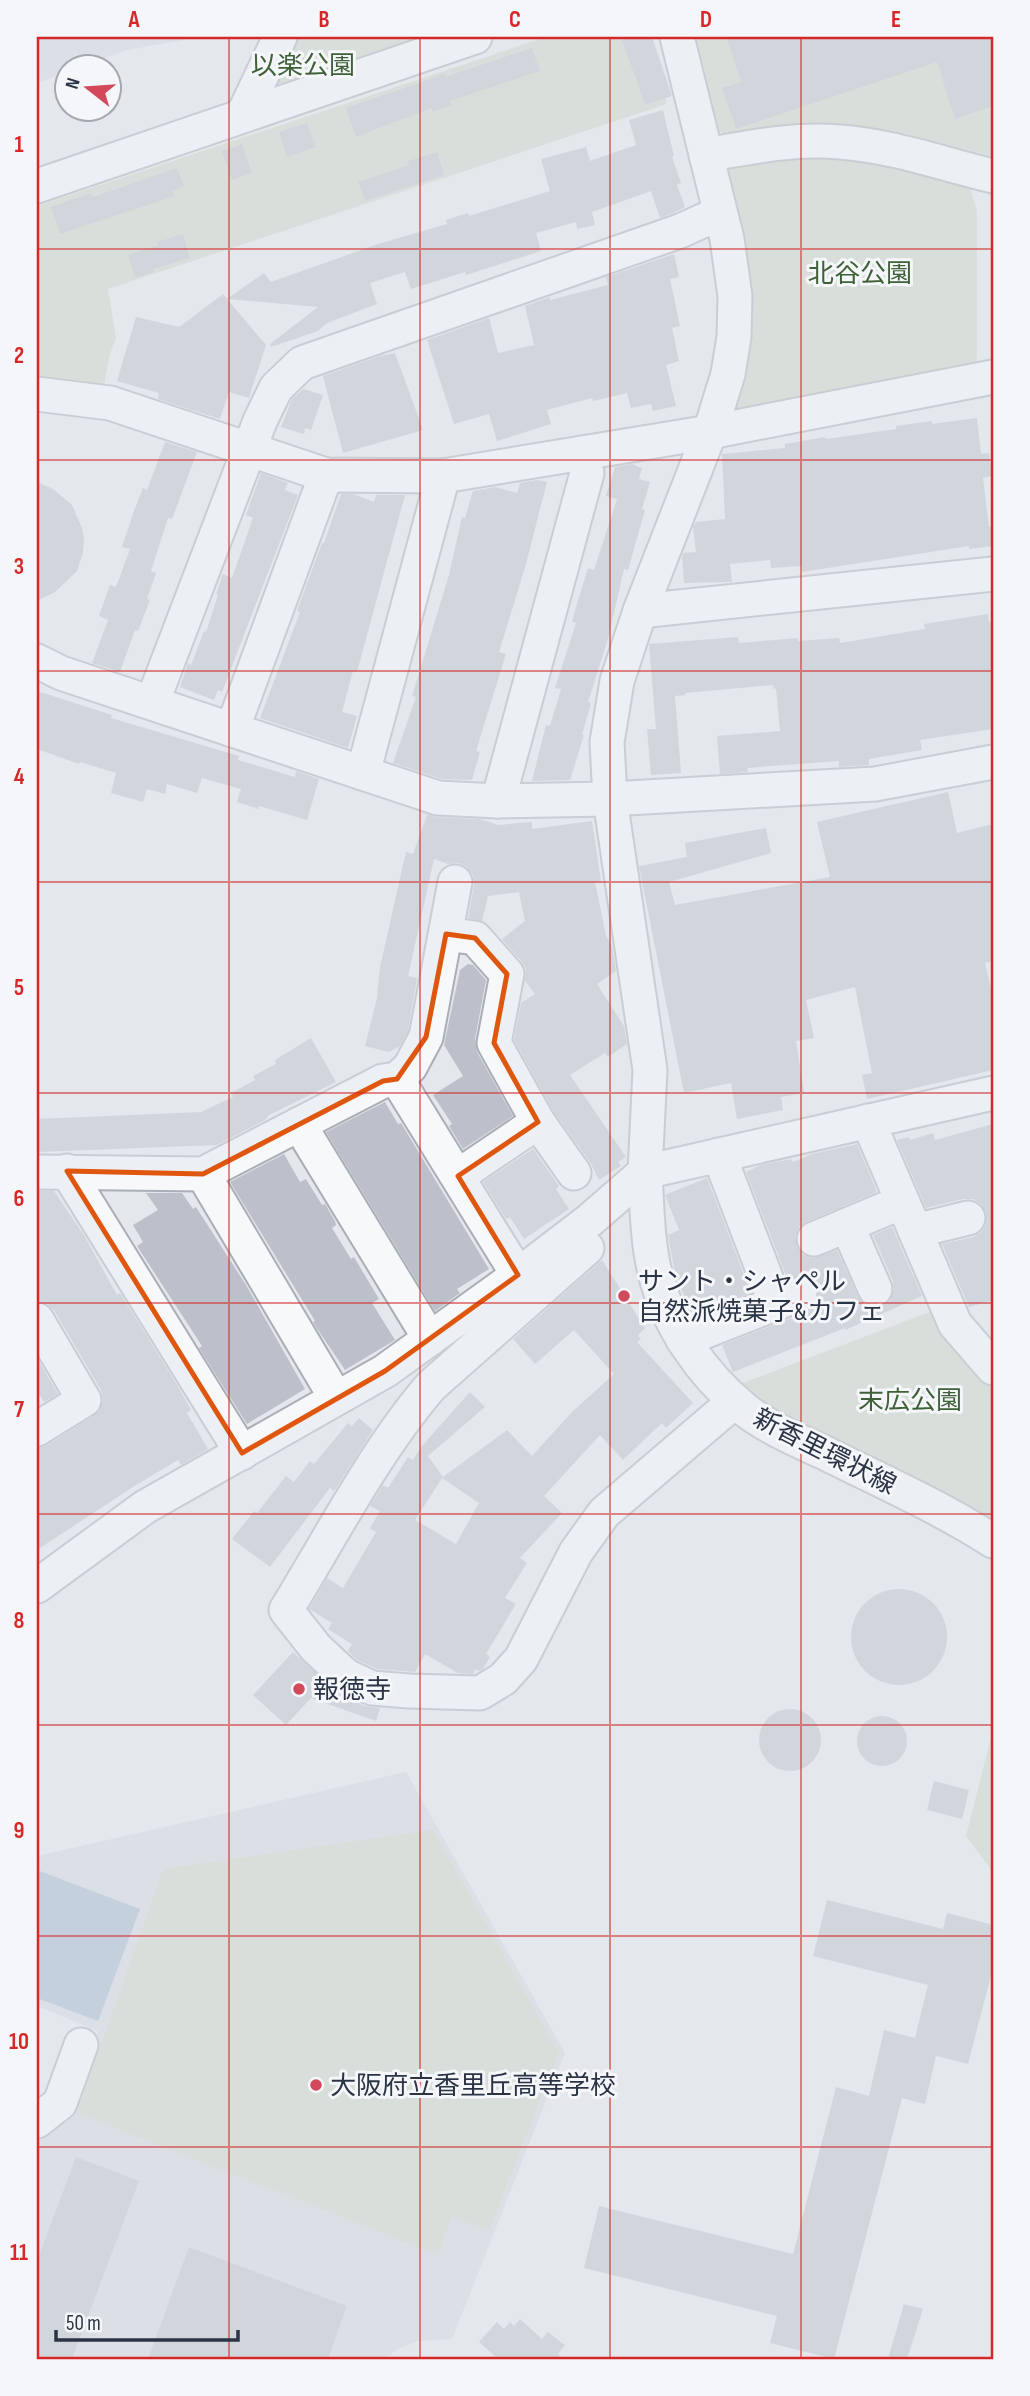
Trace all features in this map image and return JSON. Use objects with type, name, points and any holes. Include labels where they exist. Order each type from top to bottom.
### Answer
[{"type":"street","points":[[243,115],[280,37]]},
{"type":"street","points":[[37,186],[475,37]]},
{"type":"street","name":"新香里環状線","points":[[677,37],[720,212],[735,296],[734,337],[728,374],[710,432],[640,611],[617,681],[607,741],[610,799],[650,1070],[645,1183],[655,1273],[670,1315],[683,1340],[716,1383],[746,1410],[791,1436],[960,1520],[993,1541]]},
{"type":"street","points":[[706,155],[780,142],[842,142],[907,152],[993,176]]},
{"type":"street","points":[[152,703],[249,449],[276,388],[302,363],[680,231],[720,212]]},
{"type":"street","points":[[37,394],[110,403],[326,475],[443,476],[710,432],[993,377]]},
{"type":"street","points":[[498,801],[587,473],[582,453]]},
{"type":"street","points":[[232,730],[326,475]]},
{"type":"street","points":[[363,773],[443,476]]},
{"type":"street","points":[[640,611],[993,574]]},
{"type":"street","points":[[37,662],[61,673],[438,798],[498,801],[610,799],[875,784],[993,762]]},
{"type":"street","points":[[52,1171],[203,1174],[383,1081],[397,1079],[411,1066],[426,1037],[456,882]]},
{"type":"street","points":[[446,934],[475,938],[506,974],[494,1043],[538,1122],[574,1173]]},
{"type":"street","points":[[397,1079],[518,1275]]},
{"type":"street","points":[[37,1586],[145,1507],[386,1371],[590,1220],[645,1183],[719,1155],[993,1093]]},
{"type":"street","points":[[868,1121],[955,1324],[993,1368]]},
{"type":"street","points":[[458,1176],[538,1122]]},
{"type":"street","points":[[299,1124],[430,1339]]},
{"type":"street","points":[[683,1340],[788,1299],[719,1155]]},
{"type":"street","points":[[52,1171],[242,1453]]},
{"type":"street","points":[[203,1174],[336,1398]]},
{"type":"street","points":[[645,1183],[431,1386],[387,1443],[286,1610],[316,1648],[346,1676],[372,1688],[409,1692],[480,1693],[503,1679],[521,1659],[576,1552],[604,1513],[735,1401]]},
{"type":"street","points":[[814,1239],[847,1225],[908,1217],[968,1218]]},
{"type":"street","points":[[847,1225],[875,1289]]},
{"type":"street","points":[[37,1320],[84,1400],[37,1429]]},
{"type":"street","points":[[37,2121],[60,2103],[81,2045]]},
{"type":"highlighted area","points":[[446,934],[475,938],[507,974],[494,1043],[538,1122],[458,1176],[518,1275],[385,1371],[242,1453],[67,1171],[203,1174],[383,1081],[397,1079],[426,1037]]},
{"type":"shaded area","points":[[37,37],[199,37],[121,52],[52,52],[52,77],[37,83]]},
{"type":"shaded area","name":"大阪府立香里丘高等学校","points":[[406,1772],[565,2053],[452,2339],[417,2341],[384,2359],[37,2359],[37,2142],[68,2117],[98,2031],[37,2006],[37,1856]]},
{"type":"green space","name":"以楽公園","points":[[284,37],[475,37],[251,112]]},
{"type":"green space","points":[[546,37],[651,37],[667,104],[108,289],[116,339],[110,353],[103,392],[37,385],[37,206]]},
{"type":"green space","points":[[696,37],[993,37],[993,156],[919,141],[845,131],[786,129],[724,134],[719,131]]},
{"type":"green space","name":"北谷公園","points":[[805,148],[967,177],[977,211],[977,373],[720,423],[735,376],[716,162]]},
{"type":"green space","name":"末広公園","points":[[940,1308],[993,1382],[993,1527],[796,1427],[735,1386]]},
{"type":"green space","points":[[993,1737],[993,1872],[966,1836]]},
{"type":"green space","points":[[433,1830],[559,2053],[489,2231],[452,2216],[438,2255],[77,2113],[163,1869]]},
{"type":"water","points":[[37,1870],[140,1909],[98,2021],[37,1998]]},
{"type":"building","points":[[621,37],[652,37],[672,96],[645,105]]},
{"type":"building","points":[[726,37],[993,37],[993,106],[955,119],[937,62],[736,129],[722,88],[741,82]]},
{"type":"building","points":[[532,48],[540,71],[450,101],[452,105],[433,112],[432,108],[356,137],[346,108]]},
{"type":"building","points":[[663,110],[674,156],[672,157],[681,183],[677,185],[685,207],[673,213],[660,218],[651,191],[592,212],[595,225],[577,229],[576,222],[536,233],[541,251],[411,289],[405,272],[370,283],[377,304],[327,323],[318,331],[271,347],[270,344],[318,307],[227,299],[264,273],[271,282],[378,244],[447,224],[446,220],[468,213],[469,216],[550,191],[541,159],[586,147],[590,161],[636,145],[629,120]]},
{"type":"building","points":[[307,123],[316,147],[287,157],[279,132]]},
{"type":"building","points":[[242,144],[252,173],[232,180],[222,151]]},
{"type":"building","points":[[437,152],[444,175],[365,201],[358,182],[409,165],[408,161]]},
{"type":"building","points":[[177,168],[184,186],[173,191],[175,196],[60,234],[51,207],[91,193],[93,197]]},
{"type":"building","points":[[183,234],[190,258],[153,269],[154,272],[135,278],[128,255]]},
{"type":"building","points":[[674,254],[679,277],[670,279],[680,326],[672,328],[679,361],[666,365],[676,406],[653,411],[651,404],[631,408],[627,393],[593,401],[592,398],[547,410],[551,424],[497,441],[489,414],[454,424],[427,340],[489,318],[498,353],[534,345],[525,306],[550,297],[550,300],[608,285],[606,277]]},
{"type":"building","points":[[223,294],[266,345],[249,398],[229,392],[220,419],[158,399],[159,393],[117,381],[136,317],[179,327]]},
{"type":"building","points":[[395,353],[423,430],[343,453],[323,376]]},
{"type":"building","points":[[303,389],[323,395],[311,430],[305,428],[304,434],[281,427],[292,399]]},
{"type":"building","points":[[977,418],[981,454],[989,453],[992,476],[983,478],[989,527],[993,526],[993,546],[969,549],[969,546],[802,572],[802,566],[771,568],[770,560],[730,564],[732,582],[684,583],[682,556],[683,553],[696,552],[693,527],[696,522],[725,519],[722,454],[785,448],[785,444],[896,429],[896,426]]},
{"type":"building","points":[[165,442],[197,452],[172,519],[168,518],[151,571],[156,573],[147,599],[150,600],[138,631],[135,630],[120,672],[92,663],[108,620],[99,616],[110,585],[116,587],[130,549],[122,547],[134,511],[143,488],[147,490]]},
{"type":"building","points":[[632,464],[642,468],[639,479],[650,482],[642,509],[645,510],[628,570],[624,569],[608,639],[588,702],[591,703],[584,735],[570,780],[532,781],[546,725],[550,726],[561,689],[555,688],[576,623],[572,621],[579,597],[588,568],[594,570],[617,499],[606,496],[615,467]]},
{"type":"building","points":[[261,473],[288,483],[285,490],[298,495],[222,692],[218,690],[214,700],[180,687],[188,663],[191,665],[204,631],[206,632],[223,574],[232,578],[253,518],[246,515]]},
{"type":"building","points":[[538,480],[547,482],[499,652],[506,654],[476,751],[480,752],[472,780],[442,779],[393,763],[416,697],[412,696],[449,575],[462,517],[465,518],[473,491],[495,487],[517,493],[520,483]]},
{"type":"building","points":[[37,482],[53,489],[72,505],[84,540],[77,571],[55,592],[37,601]]},
{"type":"building","points":[[341,494],[353,494],[374,502],[376,495],[405,495],[357,672],[353,671],[342,712],[357,716],[348,748],[260,718]]},
{"type":"building","points":[[988,614],[989,622],[993,621],[993,729],[920,740],[922,750],[869,759],[869,765],[839,767],[839,761],[747,768],[748,772],[720,774],[717,736],[780,731],[776,688],[773,689],[773,685],[685,693],[686,695],[675,696],[681,773],[651,775],[647,729],[656,729],[649,644],[738,637],[739,643],[839,638],[840,643],[925,629],[924,624]]},
{"type":"building","points":[[37,691],[112,715],[111,718],[239,756],[238,760],[295,777],[296,771],[319,779],[307,820],[237,802],[241,789],[202,778],[197,793],[167,784],[165,794],[147,789],[143,802],[111,793],[116,773],[80,762],[79,764],[37,749]]},
{"type":"building","points":[[948,792],[957,833],[993,824],[993,961],[985,963],[993,997],[993,1070],[867,1099],[862,1075],[872,1073],[855,987],[806,1000],[814,1038],[796,1041],[804,1093],[781,1097],[783,1110],[737,1119],[731,1083],[684,1093],[639,866],[687,857],[685,843],[766,828],[771,853],[669,882],[675,905],[830,877],[817,822]]},
{"type":"building","points":[[419,812],[437,817],[480,819],[498,825],[532,822],[532,829],[592,821],[601,882],[595,882],[616,971],[597,984],[624,1026],[627,1044],[608,1057],[605,1053],[570,1075],[626,1157],[618,1162],[621,1166],[599,1180],[590,1162],[554,1112],[514,1040],[521,1003],[535,994],[525,981],[526,969],[522,962],[502,939],[525,921],[519,892],[488,896],[482,921],[468,918],[474,886],[473,875],[467,867],[459,863],[448,864],[434,859],[408,976],[417,978],[408,1031],[400,1046],[389,1052],[365,1046],[406,852],[413,854],[427,815]]},
{"type":"building","points":[[468,964],[473,965],[486,980],[475,1039],[477,1052],[513,1116],[463,1149],[449,1126],[452,1124],[433,1095],[463,1076],[444,1045],[460,970]]},
{"type":"building","points":[[311,1038],[336,1082],[269,1115],[265,1120],[217,1145],[37,1152],[37,1119],[201,1112],[233,1097],[231,1093],[255,1080],[253,1076],[276,1064],[275,1060]]},
{"type":"building","points":[[385,1102],[398,1124],[401,1123],[489,1269],[457,1289],[460,1293],[435,1311],[326,1132]]},
{"type":"building","points":[[993,1124],[993,1300],[969,1307],[942,1244],[973,1237],[981,1232],[986,1224],[986,1213],[981,1204],[973,1199],[926,1208],[897,1140],[909,1137],[910,1140],[933,1133],[935,1140]]},
{"type":"building","points":[[857,1144],[877,1192],[806,1222],[799,1227],[795,1236],[797,1247],[803,1255],[812,1258],[837,1250],[864,1305],[882,1307],[890,1301],[894,1290],[893,1281],[873,1235],[892,1227],[922,1296],[845,1330],[733,1372],[722,1345],[807,1312],[815,1305],[819,1296],[818,1286],[811,1279],[802,1275],[787,1278],[746,1172],[761,1165],[791,1159],[793,1162],[812,1154]]},
{"type":"building","points":[[533,1149],[559,1186],[556,1189],[569,1209],[524,1239],[510,1217],[506,1219],[483,1182]]},
{"type":"building","points":[[284,1154],[300,1182],[306,1179],[322,1205],[325,1204],[335,1221],[336,1225],[332,1228],[351,1259],[354,1257],[379,1299],[372,1303],[395,1340],[345,1370],[316,1327],[313,1322],[315,1321],[230,1182]]},
{"type":"building","points":[[707,1178],[751,1293],[698,1314],[696,1310],[690,1312],[674,1268],[668,1235],[679,1230],[665,1195]]},
{"type":"building","points":[[37,1191],[54,1191],[85,1237],[117,1295],[120,1293],[176,1383],[191,1410],[187,1413],[208,1449],[181,1465],[178,1460],[37,1550],[37,1448],[47,1445],[94,1416],[100,1410],[103,1400],[101,1390],[54,1310],[46,1303],[37,1301]]},
{"type":"building","points":[[146,1193],[182,1193],[193,1209],[196,1207],[246,1285],[305,1389],[247,1424],[199,1348],[202,1346],[137,1246],[143,1242],[133,1225],[158,1210]]},
{"type":"building","points":[[602,1260],[645,1328],[638,1335],[641,1339],[637,1342],[693,1403],[666,1428],[662,1423],[623,1460],[600,1435],[544,1496],[562,1513],[520,1558],[527,1563],[505,1598],[516,1604],[486,1654],[490,1657],[483,1669],[475,1669],[473,1674],[458,1673],[425,1654],[415,1672],[377,1669],[357,1660],[348,1651],[352,1644],[328,1629],[332,1623],[309,1609],[327,1578],[343,1588],[376,1532],[370,1528],[380,1511],[370,1506],[383,1485],[388,1488],[408,1457],[413,1460],[421,1447],[470,1392],[485,1407],[428,1456],[443,1477],[507,1430],[532,1456],[572,1412],[614,1374],[574,1330],[535,1364],[513,1339]],"holes":[[[442,1478],[479,1503],[456,1544],[415,1520]]]},
{"type":"building","points":[[37,1358],[58,1394],[44,1402],[37,1391]]},
{"type":"building","points":[[359,1418],[373,1430],[334,1491],[330,1488],[270,1567],[232,1539],[286,1476],[294,1482],[310,1461],[314,1464],[348,1423],[352,1426]]},
{"type":"building","points":[[899,1589],[917,1593],[933,1603],[943,1619],[947,1637],[943,1655],[933,1671],[917,1681],[899,1685],[881,1681],[865,1671],[855,1655],[851,1637],[855,1619],[865,1603],[881,1593]]},
{"type":"building","points":[[293,1652],[338,1693],[364,1706],[380,1708],[376,1721],[311,1698],[286,1725],[253,1695]]},
{"type":"building","points":[[790,1709],[802,1711],[812,1718],[819,1728],[819,1752],[812,1762],[802,1769],[790,1771],[778,1769],[768,1762],[761,1752],[759,1740],[761,1728],[768,1718],[778,1711]]},
{"type":"building","points":[[882,1716],[899,1724],[907,1741],[899,1758],[882,1766],[865,1758],[857,1741],[865,1724]]},
{"type":"building","points":[[934,1781],[969,1790],[962,1819],[927,1810]]},
{"type":"building","points":[[827,1900],[943,1929],[947,1913],[993,1925],[993,1968],[968,2064],[936,2056],[925,2104],[902,2098],[834,2359],[770,2343],[777,2316],[584,2268],[599,2206],[793,2254],[836,2087],[869,2096],[884,2030],[915,2038],[928,1985],[813,1956]]},
{"type":"building","points":[[76,2157],[139,2181],[72,2359],[37,2359],[37,2261]]},
{"type":"building","points":[[189,2247],[347,2306],[328,2359],[148,2359]]},
{"type":"building","points":[[904,2304],[923,2309],[907,2359],[888,2359]]},
{"type":"building","points":[[520,2319],[542,2339],[548,2332],[565,2345],[558,2354],[564,2359],[498,2359],[479,2342],[497,2322],[504,2329],[510,2322],[514,2326]]},
{"type":"place","name":"サント・シャペル 自然派焼菓子&カフェ","points":[[624,1296]]},
{"type":"place","name":"報徳寺","points":[[299,1689]]},
{"type":"place","name":"大阪府立香里丘高等学校","points":[[316,2085]]}]
